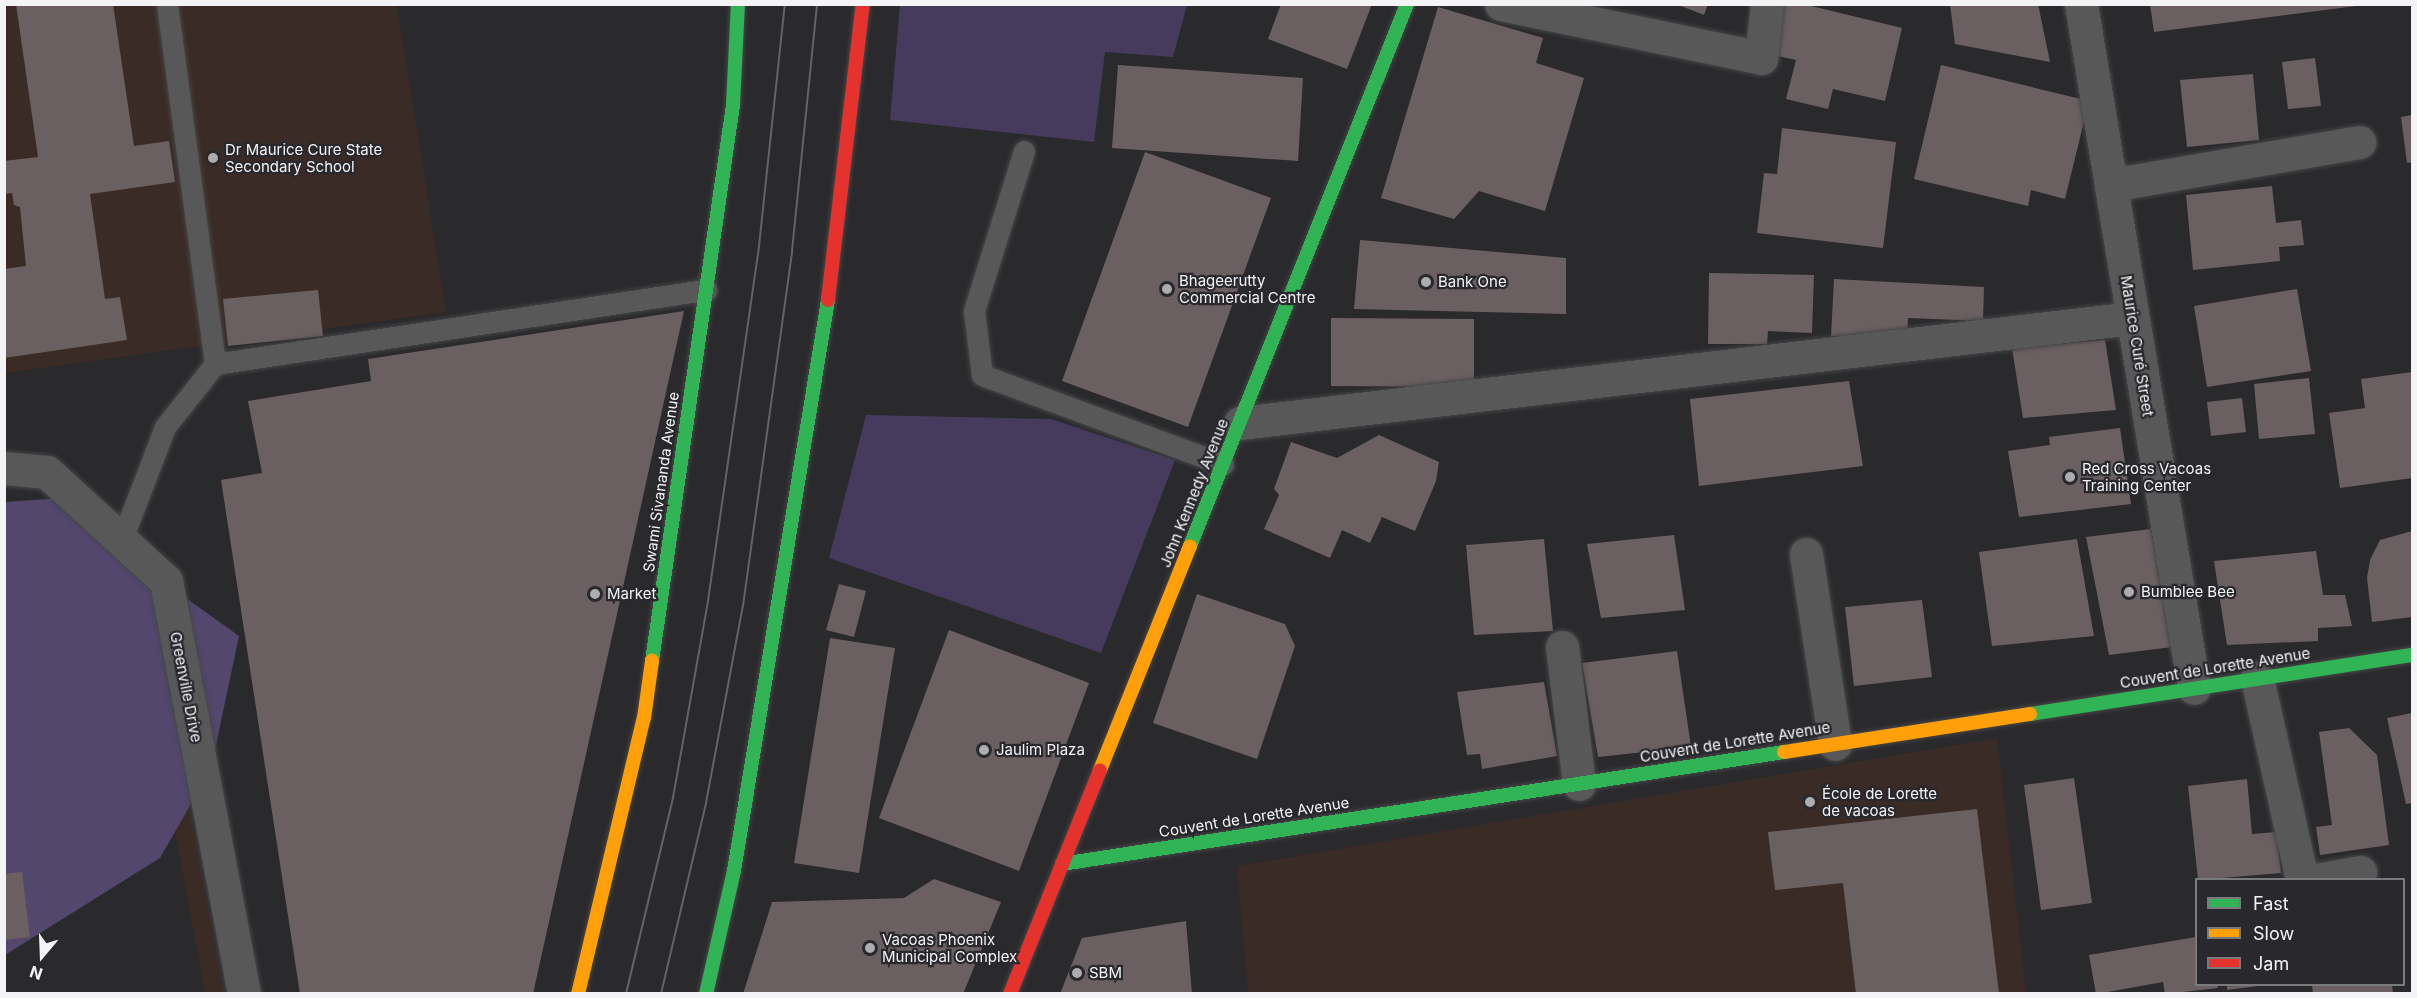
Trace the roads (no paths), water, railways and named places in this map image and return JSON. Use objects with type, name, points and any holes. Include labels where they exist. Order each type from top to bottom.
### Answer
[{"type":"street","name":"Swami Sivananda Avenue","points":[[578,993],[644,718],[733,105],[738,4]]},
{"type":"street","points":[[706,993],[734,871],[821,362],[863,4]]},
{"type":"street","name":"John Kennedy Avenue","points":[[1010,993],[1407,4]]},
{"type":"street","points":[[1501,4],[1761,58],[1767,4]]},
{"type":"street","name":"Maurice Curé Street","points":[[2081,4],[2194,688]]},
{"type":"street","points":[[2111,185],[2359,142]]},
{"type":"street","points":[[1240,423],[2133,318]]},
{"type":"street","name":"Greenville Drive","points":[[4,468],[47,472],[166,581],[244,993]]},
{"type":"street","points":[[1806,554],[1835,744]]},
{"type":"street","points":[[1562,647],[1579,784]]},
{"type":"street","name":"Couvent de Lorette Avenue","points":[[1062,864],[2412,655]]},
{"type":"street","points":[[2257,678],[2302,878]]},
{"type":"street","points":[[2322,878],[2360,872]]},
{"type":"lane","points":[[167,4],[216,364]]},
{"type":"lane","points":[[1024,151],[974,311],[982,375],[1223,464]]},
{"type":"lane","points":[[122,539],[165,427],[216,364],[706,290]]},
{"type":"tram line","points":[[626,994],[673,798],[708,601],[759,246],[785,4]]},
{"type":"tram line","points":[[661,994],[706,803],[743,606],[792,251],[817,4]]},
{"type":"place","name":"Dr Maurice Cure State Secondary School","points":[[213,158]]},
{"type":"place","name":"Bank One","points":[[1426,282]]},
{"type":"place","name":"Bhageerutty Commercial Centre","points":[[1167,289]]},
{"type":"place","name":"Red Cross Vacoas Training Center","points":[[2070,477]]},
{"type":"place","name":"Bumblee Bee","points":[[2129,592]]},
{"type":"place","name":"Market","points":[[595,594]]},
{"type":"place","name":"Jaulim Plaza","points":[[984,750]]},
{"type":"place","name":"École de Lorette de vacoas","points":[[1810,802]]},
{"type":"place","name":"Vacoas Phoenix Municipal Complex","points":[[870,948]]},
{"type":"place","name":"SBM","points":[[1077,973]]}]
